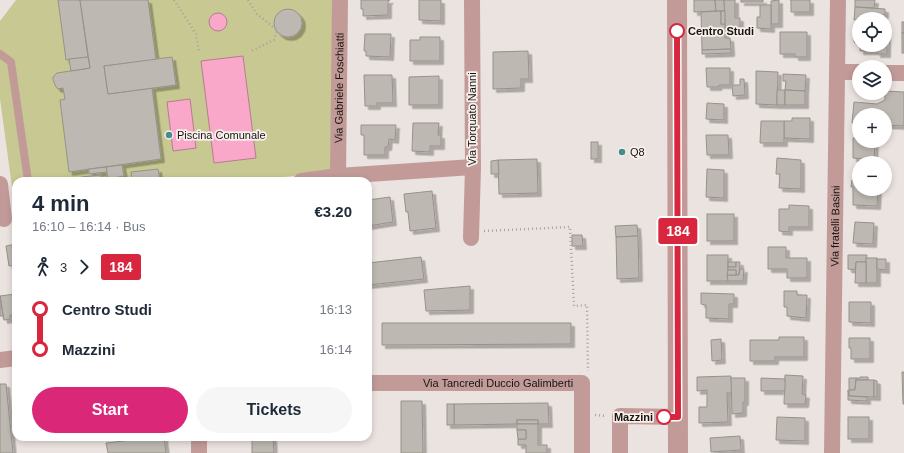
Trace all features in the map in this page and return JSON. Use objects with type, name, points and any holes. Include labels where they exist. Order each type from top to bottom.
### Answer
[{"type":"street","name":"Via Gabriele Foschiatti","points":[[338,176],[340,0]]},
{"type":"street","name":"Via Torquato Nanni","points":[[472,0],[472,234]]},
{"type":"street","points":[[677,0],[678,453]]},
{"type":"street","name":"Via fratelli Basini","points":[[832,453],[838,0]]},
{"type":"street","points":[[838,72],[852,72]]},
{"type":"street","points":[[892,73],[904,73]]},
{"type":"street","points":[[331,177],[473,167]]},
{"type":"street","points":[[0,184],[7,218]]},
{"type":"street","points":[[0,360],[12,358]]},
{"type":"street","name":"Via Tancredi Duccio Galimberti","points":[[372,383],[582,383],[582,453]]},
{"type":"street","points":[[620,453],[620,416],[678,417]]},
{"type":"street","points":[[199,441],[199,453]]},
{"type":"lane","points":[[0,54],[11,62],[27,177]]},
{"type":"path","points":[[174,0],[196,34],[199,52]]},
{"type":"path","points":[[248,0],[257,14],[277,30],[274,40],[251,51]]},
{"type":"path","points":[[472,234],[570,227],[574,306],[587,305],[588,376],[582,383]]},
{"type":"path","points":[[582,415],[620,416]]},
{"type":"green space","name":"Piscina Comunale","points":[[16,0],[335,0],[333,171],[284,177],[12,177],[12,187],[0,99],[0,21]]},
{"type":"shaded area","points":[[214,13],[222,13],[227,18],[225,29],[222,31],[214,31],[209,26],[209,18]]},
{"type":"shaded area","points":[[243,56],[256,158],[214,163],[201,61]]},
{"type":"shaded area","points":[[190,99],[196,148],[173,151],[167,102]]},
{"type":"building","points":[[58,0],[80,0],[88,57],[66,60]]},
{"type":"building","points":[[80,0],[148,0],[156,60],[104,66],[108,94],[152,88],[161,159],[69,172],[60,100],[65,99],[63,88],[58,89],[56,87],[53,77],[57,73],[90,68]]},
{"type":"building","points":[[361,0],[390,0],[388,1],[388,15],[363,16]]},
{"type":"building","points":[[419,0],[441,0],[441,21],[419,20]]},
{"type":"building","points":[[694,0],[715,0],[716,11],[694,12]]},
{"type":"building","points":[[715,0],[724,0],[725,11],[716,11]]},
{"type":"building","points":[[724,0],[735,0],[735,18],[740,18],[740,27],[725,28]]},
{"type":"building","points":[[741,0],[763,0],[763,2],[741,2]]},
{"type":"building","points":[[779,0],[779,24],[771,24],[771,1]]},
{"type":"building","points":[[790,0],[810,0],[810,12],[791,12]]},
{"type":"building","points":[[855,0],[875,0],[874,8],[855,7]]},
{"type":"building","points":[[760,5],[771,5],[771,29],[757,28],[757,17],[760,17]]},
{"type":"building","points":[[855,7],[885,9],[885,12],[855,12]]},
{"type":"building","points":[[288,9],[298,13],[302,23],[298,33],[288,37],[278,33],[274,23],[278,13]]},
{"type":"building","points":[[721,11],[721,24],[725,24],[725,38],[730,38],[731,49],[702,50],[701,12]]},
{"type":"building","points":[[721,11],[725,11],[725,24],[721,24]]},
{"type":"building","points":[[902,22],[904,22],[904,33],[902,33]]},
{"type":"building","points":[[780,32],[807,32],[807,57],[795,57],[795,54],[780,54]]},
{"type":"building","points":[[902,33],[904,33],[904,53],[902,53]]},
{"type":"building","points":[[365,34],[391,34],[390,57],[366,56],[366,51],[364,51]]},
{"type":"building","points":[[420,37],[440,37],[440,61],[410,61],[410,40],[420,40]]},
{"type":"building","points":[[731,49],[731,53],[702,54],[702,50]]},
{"type":"building","points":[[528,51],[529,79],[521,79],[521,88],[493,89],[493,52]]},
{"type":"building","points":[[877,52],[887,52],[887,54],[877,54]]},
{"type":"building","points":[[88,57],[90,68],[71,71],[69,59]]},
{"type":"building","points":[[172,57],[176,85],[108,94],[104,66]]},
{"type":"building","points":[[706,68],[730,68],[730,85],[707,87]]},
{"type":"building","points":[[756,71],[778,72],[777,105],[756,104]]},
{"type":"building","points":[[783,74],[806,75],[805,91],[785,90],[786,81],[783,81]]},
{"type":"building","points":[[364,75],[392,75],[393,103],[377,103],[377,106],[365,106]]},
{"type":"building","points":[[439,76],[439,105],[409,105],[409,77]]},
{"type":"building","points":[[740,79],[744,79],[745,95],[733,96],[732,85],[740,85]]},
{"type":"building","points":[[777,90],[785,90],[785,105],[777,105]]},
{"type":"building","points":[[785,90],[805,91],[805,105],[785,105]]},
{"type":"building","points":[[892,91],[904,92],[904,126],[892,125],[892,108],[853,108],[854,102],[877,104],[885,100],[892,100]]},
{"type":"building","points":[[707,103],[724,104],[724,120],[706,119]]},
{"type":"building","points":[[792,118],[810,118],[810,139],[784,138],[784,121],[792,121]]},
{"type":"building","points":[[761,121],[784,121],[784,143],[760,143]]},
{"type":"building","points":[[413,123],[439,123],[438,135],[441,135],[441,146],[430,146],[430,152],[412,151]]},
{"type":"building","points":[[361,125],[396,125],[395,140],[389,139],[388,147],[385,147],[385,155],[364,155],[364,135],[361,135]]},
{"type":"building","points":[[706,135],[728,135],[729,155],[707,155]]},
{"type":"building","points":[[591,142],[598,142],[598,159],[591,159]]},
{"type":"building","points":[[853,148],[875,148],[874,156],[853,156]]},
{"type":"building","points":[[777,158],[801,160],[801,189],[779,188],[780,174],[776,174]]},
{"type":"building","points":[[537,159],[538,193],[499,194],[498,160]]},
{"type":"building","points":[[498,160],[499,174],[491,174],[491,161]]},
{"type":"building","points":[[122,165],[124,176],[108,177],[106,167]]},
{"type":"building","points":[[106,167],[107,172],[89,174],[89,169]]},
{"type":"building","points":[[158,169],[159,177],[132,177],[131,172]]},
{"type":"building","points":[[707,169],[724,170],[724,198],[706,197]]},
{"type":"building","points":[[101,175],[101,177],[81,177]]},
{"type":"building","points":[[432,191],[436,228],[410,231],[404,194]]},
{"type":"building","points":[[853,196],[878,196],[877,206],[853,205]]},
{"type":"building","points":[[390,197],[393,222],[372,225],[372,199]]},
{"type":"building","points":[[789,205],[809,206],[809,227],[789,227],[789,232],[779,231],[779,209],[789,209]]},
{"type":"building","points":[[707,214],[734,214],[734,241],[707,241]]},
{"type":"building","points":[[855,222],[874,223],[873,244],[853,243]]},
{"type":"building","points":[[637,225],[638,236],[616,237],[615,226]]},
{"type":"building","points":[[572,235],[582,235],[583,246],[572,246]]},
{"type":"building","points":[[638,236],[639,278],[617,279],[616,237]]},
{"type":"building","points":[[12,245],[12,266],[9,266],[6,246]]},
{"type":"building","points":[[768,247],[786,247],[786,258],[807,258],[807,278],[787,278],[787,269],[768,269]]},
{"type":"building","points":[[707,255],[728,255],[728,281],[707,281]]},
{"type":"building","points":[[848,255],[867,255],[866,262],[856,262],[855,270],[848,269]]},
{"type":"building","points":[[421,257],[424,279],[372,285],[372,263]]},
{"type":"building","points":[[866,258],[877,258],[877,283],[866,283]]},
{"type":"building","points":[[877,259],[886,259],[886,270],[877,269]]},
{"type":"building","points":[[728,262],[736,262],[736,267],[728,267]]},
{"type":"building","points":[[736,262],[740,262],[739,275],[736,275],[736,270],[728,270],[728,267],[736,267]]},
{"type":"building","points":[[856,262],[866,262],[866,283],[855,283]]},
{"type":"building","points":[[740,269],[744,269],[743,281],[728,281],[727,275],[739,275]]},
{"type":"building","points":[[728,270],[736,270],[736,275],[727,275]]},
{"type":"building","points":[[470,286],[470,310],[426,311],[424,290]]},
{"type":"building","points":[[784,291],[797,291],[797,295],[807,295],[806,318],[787,316],[787,307],[784,307]]},
{"type":"building","points":[[701,293],[734,294],[734,304],[729,304],[729,319],[706,318],[706,305],[701,304]]},
{"type":"building","points":[[12,294],[12,315],[10,315],[10,319],[4,320],[0,296]]},
{"type":"building","points":[[0,296],[3,316],[0,316]]},
{"type":"building","points":[[849,302],[871,302],[871,323],[849,322]]},
{"type":"building","points":[[382,323],[571,323],[571,344],[382,345]]},
{"type":"building","points":[[779,337],[804,337],[804,357],[775,357],[775,361],[750,361],[750,340],[779,340]]},
{"type":"building","points":[[849,338],[870,338],[870,359],[851,359]]},
{"type":"building","points":[[721,339],[722,360],[712,361],[711,340]]},
{"type":"building","points":[[902,372],[904,372],[904,404],[903,404]]},
{"type":"building","points":[[785,375],[803,376],[802,394],[806,395],[805,404],[784,404]]},
{"type":"building","points":[[731,376],[732,393],[727,393],[728,422],[699,423],[699,407],[707,407],[707,390],[697,391],[697,377]]},
{"type":"building","points":[[868,377],[868,380],[856,380],[856,378]]},
{"type":"building","points":[[731,378],[745,378],[745,402],[743,402],[743,413],[732,414]]},
{"type":"building","points":[[761,378],[785,379],[785,391],[761,391]]},
{"type":"building","points":[[849,378],[856,378],[855,390],[849,390]]},
{"type":"building","points":[[856,380],[874,380],[874,397],[849,396],[849,390],[855,390]]},
{"type":"building","points":[[874,380],[877,381],[877,397],[874,397]]},
{"type":"building","points":[[0,384],[6,384],[13,453],[0,453]]},
{"type":"building","points":[[848,390],[849,396],[867,397],[867,401],[848,400]]},
{"type":"building","points":[[401,401],[422,401],[423,453],[401,453]]},
{"type":"building","points":[[548,403],[549,424],[538,424],[538,420],[517,420],[517,424],[454,425],[454,404]]},
{"type":"building","points":[[447,404],[454,404],[454,425],[447,425]]},
{"type":"building","points":[[777,417],[805,418],[805,441],[776,440]]},
{"type":"building","points":[[848,417],[869,417],[869,439],[848,439]]},
{"type":"building","points":[[517,420],[538,420],[538,424],[517,424]]},
{"type":"building","points":[[517,424],[538,424],[538,445],[547,445],[547,453],[526,453],[526,445],[518,445],[518,439],[526,439],[526,430],[517,430]]},
{"type":"building","points":[[517,430],[526,430],[526,439],[518,439]]},
{"type":"building","points":[[740,436],[741,450],[711,452],[710,438]]},
{"type":"building","points":[[123,441],[164,441],[166,453],[108,453],[106,443]]},
{"type":"building","points":[[252,441],[273,441],[274,453],[252,453]]},
{"type":"bus line","name":"184","points":[[664,417],[678,417],[677,31]]},
{"type":"place","name":"Centro Studi","points":[[677,31]]},
{"type":"place","name":"Piscina Comunale","points":[[169,135]]},
{"type":"place","name":"Q8","points":[[622,152]]},
{"type":"place","name":"Mazzini","points":[[664,417]]}]
